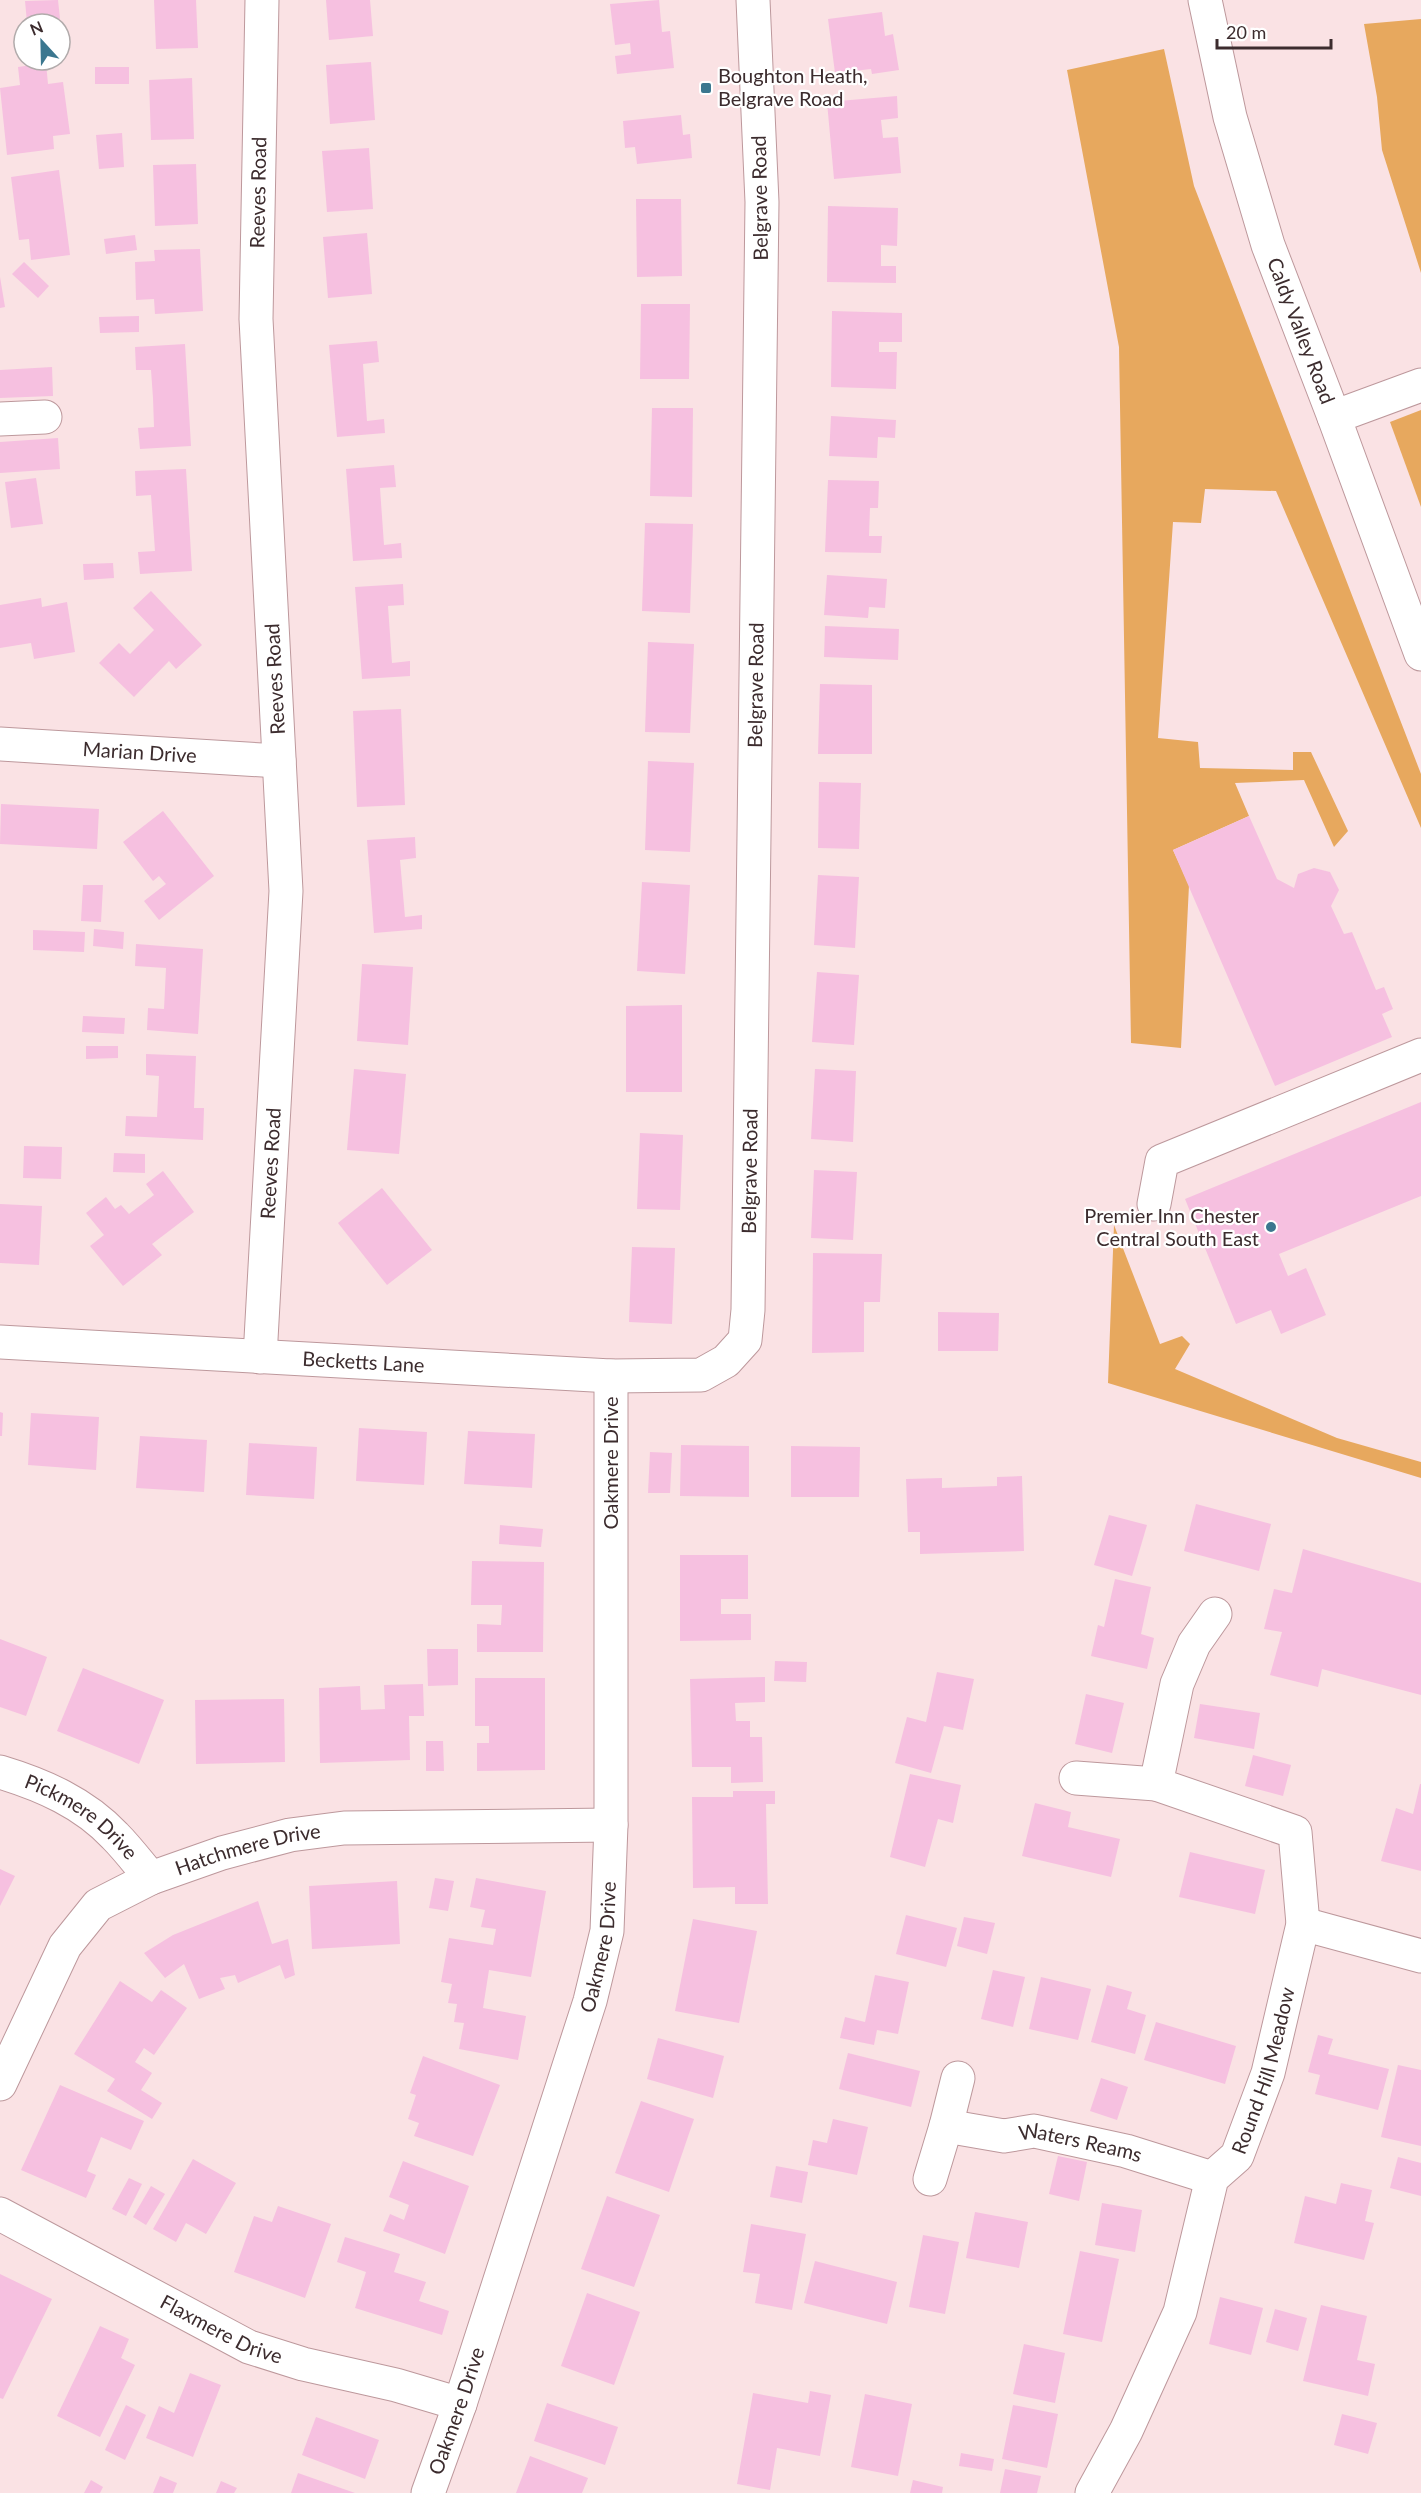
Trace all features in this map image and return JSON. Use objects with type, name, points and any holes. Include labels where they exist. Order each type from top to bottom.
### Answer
[{"type":"street","name":"Reeves Road","points":[[260,1358],[286,891],[256,319],[262,0]]},
{"type":"street","name":"Belgrave Road","points":[[726,1361],[745,1340],[748,1310],[762,202],[753,0]]},
{"type":"street","name":"Caldy Valley Road","points":[[1205,0],[1230,117],[1268,245],[1335,417],[1421,654]]},
{"type":"street","points":[[1335,417],[1421,385]]},
{"type":"street","points":[[0,419],[45,417]]},
{"type":"street","name":"Marian Drive","points":[[0,744],[279,760]]},
{"type":"street","points":[[1154,1204],[1162,1161],[1421,1055]]},
{"type":"street","name":"Becketts Lane","points":[[0,1341],[260,1358],[611,1376],[701,1375],[726,1361]]},
{"type":"street","name":"Oakmere Drive","points":[[428,2493],[460,2404],[590,2001],[607,1931],[611,1825],[611,1376]]},
{"type":"street","points":[[1156,1784],[1177,1684],[1194,1644],[1215,1614]]},
{"type":"street","name":"Pickmere Drive","points":[[0,1772],[39,1784],[75,1803],[115,1835],[151,1878]]},
{"type":"street","name":"Round Hill Meadow","points":[[1076,1778],[1156,1784],[1294,1832],[1303,1924],[1268,2073],[1237,2156],[1212,2178]]},
{"type":"street","name":"Hatchmere Drive","points":[[0,2085],[65,1946],[98,1905],[151,1878],[222,1853],[290,1835],[344,1828],[611,1825]]},
{"type":"street","points":[[1303,1924],[1421,1956]]},
{"type":"street","points":[[930,2180],[958,2078]]},
{"type":"street","name":"Waters Reams","points":[[946,2126],[1004,2136],[1034,2131],[1126,2151],[1212,2178]]},
{"type":"street","points":[[1092,2493],[1126,2431],[1180,2312],[1212,2178]]},
{"type":"street","name":"Flaxmere Drive","points":[[0,2214],[249,2347],[303,2364],[396,2385],[460,2404]]},
{"type":"shaded area","points":[[1421,19],[1421,273],[1382,150],[1377,97],[1364,24]]},
{"type":"shaded area","points":[[1164,49],[1194,186],[1421,774],[1421,828],[1276,491],[1205,489],[1201,523],[1173,522],[1158,738],[1198,742],[1200,768],[1293,770],[1293,752],[1311,752],[1348,831],[1334,847],[1304,780],[1235,783],[1249,816],[1173,850],[1189,885],[1181,1048],[1131,1043],[1119,347],[1067,70]]},
{"type":"shaded area","points":[[1421,410],[1421,507],[1390,422]]},
{"type":"shaded area","points":[[1114,1225],[1160,1344],[1182,1336],[1190,1344],[1175,1369],[1337,1438],[1421,1462],[1421,1478],[1108,1383]]},
{"type":"building","points":[[58,0],[59,12],[26,12],[25,1]]},
{"type":"building","points":[[154,0],[196,0],[198,48],[156,49]]},
{"type":"building","points":[[326,0],[370,0],[373,36],[329,40]]},
{"type":"building","points":[[659,0],[662,32],[670,31],[674,68],[617,74],[615,56],[631,54],[630,43],[615,45],[610,4]]},
{"type":"building","points":[[882,12],[885,36],[893,34],[899,70],[872,74],[871,69],[835,73],[828,19]]},
{"type":"building","points":[[371,62],[375,120],[330,124],[326,65]]},
{"type":"building","points":[[95,67],[129,67],[129,84],[95,84]]},
{"type":"building","points":[[19,72],[47,72],[48,84],[63,82],[70,134],[53,136],[54,149],[7,155],[0,88],[20,85]]},
{"type":"building","points":[[192,78],[194,139],[151,140],[149,80]]},
{"type":"building","points":[[897,96],[898,118],[881,120],[883,138],[898,137],[901,173],[834,179],[827,102]]},
{"type":"building","points":[[681,115],[683,135],[690,134],[692,158],[637,164],[635,147],[625,148],[623,121]]},
{"type":"building","points":[[122,133],[124,167],[99,169],[96,135]]},
{"type":"building","points":[[369,148],[373,209],[327,212],[322,151]]},
{"type":"building","points":[[196,164],[198,224],[155,226],[153,165]]},
{"type":"building","points":[[59,170],[70,255],[31,260],[29,239],[19,240],[11,177]]},
{"type":"building","points":[[636,199],[681,199],[682,276],[637,277]]},
{"type":"building","points":[[828,206],[898,208],[897,246],[881,245],[881,266],[896,266],[896,283],[827,282]]},
{"type":"building","points":[[367,233],[372,294],[328,298],[323,237]]},
{"type":"building","points":[[135,235],[137,250],[106,254],[104,239]]},
{"type":"building","points":[[200,249],[203,311],[155,314],[154,299],[136,300],[135,262],[155,261],[154,250]]},
{"type":"building","points":[[24,262],[49,286],[38,298],[12,274]]},
{"type":"building","points":[[0,277],[5,307],[0,308]]},
{"type":"building","points":[[641,304],[690,304],[689,379],[640,379]]},
{"type":"building","points":[[832,311],[902,313],[902,342],[879,342],[879,352],[897,352],[896,389],[831,387]]},
{"type":"building","points":[[139,316],[139,332],[100,333],[99,317]]},
{"type":"building","points":[[377,341],[379,362],[363,364],[367,421],[384,419],[385,433],[337,437],[329,345]]},
{"type":"building","points":[[185,344],[191,446],[140,449],[138,428],[154,427],[153,398],[151,370],[136,370],[135,347]]},
{"type":"building","points":[[52,367],[53,396],[0,398],[0,370]]},
{"type":"building","points":[[652,408],[693,408],[692,497],[650,496]]},
{"type":"building","points":[[831,416],[896,420],[895,438],[878,437],[877,458],[829,456]]},
{"type":"building","points":[[58,438],[60,469],[0,473],[0,442]]},
{"type":"building","points":[[394,465],[396,487],[380,488],[384,545],[401,543],[402,558],[353,561],[346,469]]},
{"type":"building","points":[[186,469],[192,571],[140,574],[138,552],[155,551],[151,495],[136,496],[135,471]]},
{"type":"building","points":[[36,478],[43,524],[11,528],[5,482]]},
{"type":"building","points":[[828,480],[879,481],[878,508],[870,508],[869,536],[882,536],[881,553],[825,552]]},
{"type":"building","points":[[645,523],[693,524],[690,613],[642,611]]},
{"type":"building","points":[[113,563],[114,578],[84,580],[83,564]]},
{"type":"building","points":[[827,575],[887,579],[885,608],[869,607],[868,618],[824,615]]},
{"type":"building","points":[[403,584],[404,605],[388,606],[392,663],[410,661],[410,676],[362,679],[355,587]]},
{"type":"building","points":[[151,591],[202,645],[176,669],[169,661],[134,697],[99,663],[119,643],[130,654],[154,630],[133,608]]},
{"type":"building","points":[[41,598],[42,607],[67,602],[75,652],[34,659],[31,643],[0,648],[0,605]]},
{"type":"building","points":[[825,626],[899,629],[898,660],[824,657]]},
{"type":"building","points":[[648,642],[694,644],[690,733],[645,732]]},
{"type":"building","points":[[820,684],[872,685],[872,754],[818,754]]},
{"type":"building","points":[[401,709],[405,805],[357,807],[353,711]]},
{"type":"building","points":[[648,761],[694,763],[690,852],[645,850]]},
{"type":"building","points":[[819,782],[861,783],[859,849],[818,848]]},
{"type":"building","points":[[1,804],[99,809],[97,849],[0,844]]},
{"type":"building","points":[[163,811],[214,876],[159,920],[144,901],[166,884],[159,876],[153,881],[123,842]]},
{"type":"building","points":[[1249,816],[1277,879],[1294,888],[1298,874],[1314,868],[1330,872],[1339,890],[1331,906],[1344,934],[1352,932],[1376,990],[1384,987],[1393,1009],[1382,1014],[1392,1037],[1275,1086],[1173,850]]},
{"type":"building","points":[[415,837],[416,858],[400,860],[405,917],[422,915],[422,929],[374,933],[367,840]]},
{"type":"building","points":[[818,875],[859,877],[855,948],[814,945]]},
{"type":"building","points":[[642,882],[690,885],[685,974],[637,971]]},
{"type":"building","points":[[83,885],[103,885],[101,922],[81,921]]},
{"type":"building","points":[[94,929],[124,932],[123,949],[93,946]]},
{"type":"building","points":[[33,930],[85,932],[84,952],[33,950]]},
{"type":"building","points":[[136,944],[203,949],[198,1034],[147,1030],[148,1008],[164,1009],[166,968],[135,966]]},
{"type":"building","points":[[362,964],[413,967],[408,1045],[357,1041]]},
{"type":"building","points":[[817,972],[859,975],[854,1045],[812,1042]]},
{"type":"building","points":[[682,1005],[682,1092],[626,1092],[626,1006]]},
{"type":"building","points":[[83,1016],[125,1018],[124,1034],[82,1032]]},
{"type":"building","points":[[86,1046],[118,1046],[118,1058],[86,1059]]},
{"type":"building","points":[[146,1054],[196,1056],[194,1108],[204,1108],[203,1140],[125,1136],[126,1116],[157,1117],[159,1076],[146,1075]]},
{"type":"building","points":[[354,1069],[406,1074],[399,1154],[347,1150]]},
{"type":"building","points":[[815,1069],[856,1071],[853,1142],[811,1139]]},
{"type":"building","name":"Premier Inn Chester Central South East","points":[[1421,1102],[1421,1196],[1279,1254],[1288,1276],[1306,1268],[1326,1315],[1281,1334],[1271,1310],[1236,1324],[1185,1199]]},
{"type":"building","points":[[640,1133],[683,1135],[680,1210],[637,1209]]},
{"type":"building","points":[[24,1146],[62,1147],[61,1179],[23,1178]]},
{"type":"building","points":[[114,1153],[145,1154],[145,1173],[113,1172]]},
{"type":"building","points":[[814,1170],[857,1172],[853,1240],[811,1238]]},
{"type":"building","points":[[163,1171],[194,1212],[152,1244],[162,1255],[123,1286],[90,1246],[104,1235],[86,1213],[106,1197],[115,1209],[121,1205],[129,1214],[154,1195],[146,1184]]},
{"type":"building","points":[[382,1188],[432,1250],[387,1285],[338,1223]]},
{"type":"building","points":[[0,1204],[42,1206],[39,1265],[0,1263]]},
{"type":"building","points":[[632,1247],[675,1248],[672,1324],[629,1322]]},
{"type":"building","points":[[813,1253],[882,1254],[880,1302],[864,1302],[864,1352],[812,1353]]},
{"type":"building","points":[[938,1312],[999,1313],[998,1351],[938,1351]]},
{"type":"building","points":[[0,1412],[3,1413],[2,1436],[0,1436]]},
{"type":"building","points":[[31,1413],[99,1417],[96,1470],[28,1465]]},
{"type":"building","points":[[359,1428],[427,1432],[424,1485],[356,1481]]},
{"type":"building","points":[[468,1431],[535,1434],[532,1488],[464,1484]]},
{"type":"building","points":[[140,1436],[207,1440],[204,1492],[136,1488]]},
{"type":"building","points":[[249,1443],[317,1447],[314,1499],[246,1495]]},
{"type":"building","points":[[681,1445],[749,1446],[749,1497],[680,1496]]},
{"type":"building","points":[[791,1446],[860,1447],[859,1497],[791,1497]]},
{"type":"building","points":[[650,1452],[672,1453],[670,1493],[648,1493]]},
{"type":"building","points":[[1022,1476],[1024,1551],[920,1554],[920,1532],[908,1532],[906,1479],[942,1478],[942,1488],[997,1486],[997,1477]]},
{"type":"building","points":[[1196,1504],[1271,1524],[1259,1571],[1184,1551]]},
{"type":"building","points":[[1109,1515],[1147,1525],[1132,1576],[1094,1565]]},
{"type":"building","points":[[500,1525],[543,1529],[541,1547],[499,1544]]},
{"type":"building","points":[[1303,1549],[1421,1583],[1421,1695],[1322,1669],[1318,1687],[1270,1675],[1282,1632],[1264,1629],[1274,1589],[1292,1593]]},
{"type":"building","points":[[680,1555],[748,1555],[748,1599],[721,1599],[721,1614],[751,1614],[751,1640],[680,1641]]},
{"type":"building","points":[[472,1561],[544,1562],[543,1652],[477,1652],[477,1624],[501,1625],[502,1605],[471,1605]]},
{"type":"building","points":[[1115,1579],[1151,1587],[1141,1634],[1154,1638],[1147,1669],[1091,1656],[1098,1625],[1104,1627]]},
{"type":"building","points":[[0,1639],[47,1657],[26,1716],[0,1707]]},
{"type":"building","points":[[427,1649],[458,1649],[458,1685],[428,1686]]},
{"type":"building","points":[[775,1661],[807,1662],[806,1682],[774,1681]]},
{"type":"building","points":[[83,1668],[164,1700],[139,1764],[57,1731]]},
{"type":"building","points":[[937,1672],[974,1679],[963,1730],[944,1726],[931,1773],[895,1763],[907,1717],[926,1722]]},
{"type":"building","points":[[765,1677],[765,1702],[735,1703],[736,1721],[750,1721],[750,1737],[762,1737],[763,1782],[731,1783],[731,1767],[692,1767],[690,1679]]},
{"type":"building","points":[[475,1678],[545,1678],[545,1770],[477,1771],[477,1743],[489,1743],[489,1726],[475,1726]]},
{"type":"building","points":[[423,1684],[424,1716],[409,1716],[410,1760],[320,1763],[319,1688],[360,1686],[361,1710],[385,1709],[384,1685]]},
{"type":"building","points":[[1086,1694],[1124,1703],[1112,1753],[1075,1744]]},
{"type":"building","points":[[284,1699],[285,1762],[196,1764],[195,1700]]},
{"type":"building","points":[[1200,1704],[1260,1713],[1254,1749],[1194,1738]]},
{"type":"building","points":[[426,1741],[443,1741],[444,1771],[426,1771]]},
{"type":"building","points":[[1253,1755],[1291,1765],[1283,1796],[1245,1786]]},
{"type":"building","points":[[910,1774],[961,1785],[953,1823],[938,1819],[925,1867],[890,1857]]},
{"type":"building","points":[[1420,1784],[1421,1871],[1381,1861],[1396,1808],[1413,1814]]},
{"type":"building","points":[[733,1791],[775,1791],[775,1804],[766,1804],[768,1904],[735,1904],[735,1887],[693,1888],[692,1797],[733,1797]]},
{"type":"building","points":[[1035,1803],[1071,1812],[1068,1827],[1120,1839],[1111,1877],[1022,1856]]},
{"type":"building","points":[[1190,1852],[1265,1870],[1255,1914],[1179,1897]]},
{"type":"building","points":[[0,1869],[15,1876],[0,1906]]},
{"type":"building","points":[[435,1878],[454,1881],[448,1911],[429,1908]]},
{"type":"building","points":[[476,1878],[546,1891],[531,1977],[489,1970],[483,2008],[526,2016],[518,2060],[459,2049],[464,2023],[454,2022],[457,2004],[448,2003],[452,1984],[441,1982],[449,1938],[493,1945],[496,1929],[481,1927],[485,1910],[470,1907]]},
{"type":"building","points":[[397,1881],[400,1944],[312,1949],[309,1886]]},
{"type":"building","points":[[258,1901],[272,1944],[288,1939],[295,1975],[285,1979],[280,1965],[238,1983],[235,1975],[220,1978],[225,1989],[199,1999],[184,1964],[165,1978],[144,1953],[173,1935]]},
{"type":"building","points":[[906,1915],[957,1928],[946,1967],[896,1954]]},
{"type":"building","points":[[964,1917],[995,1923],[987,1954],[957,1946]]},
{"type":"building","points":[[693,1919],[757,1931],[739,2023],[675,2011]]},
{"type":"building","points":[[993,1970],[1025,1977],[1013,2027],[981,2019]]},
{"type":"building","points":[[875,1975],[909,1982],[898,2034],[877,2030],[874,2045],[840,2038],[845,2017],[865,2022]]},
{"type":"building","points":[[1041,1977],[1091,1989],[1078,2040],[1029,2029]]},
{"type":"building","points":[[120,1981],[152,2002],[161,1990],[187,2008],[154,2055],[144,2048],[135,2062],[152,2073],[141,2090],[162,2103],[152,2119],[107,2091],[115,2079],[74,2054]]},
{"type":"building","points":[[1107,1985],[1132,1992],[1127,2009],[1146,2015],[1135,2054],[1091,2042]]},
{"type":"building","points":[[1156,2022],[1236,2046],[1225,2084],[1144,2060]]},
{"type":"building","points":[[1318,2035],[1333,2039],[1328,2054],[1389,2069],[1378,2110],[1315,2094],[1320,2075],[1308,2072]]},
{"type":"building","points":[[658,2038],[724,2056],[713,2098],[647,2079]]},
{"type":"building","points":[[848,2053],[920,2071],[911,2107],[839,2089]]},
{"type":"building","points":[[423,2056],[500,2085],[473,2156],[414,2136],[419,2123],[408,2119],[416,2095],[410,2093]]},
{"type":"building","points":[[1398,2065],[1421,2070],[1421,2146],[1381,2137]]},
{"type":"building","points":[[1101,2078],[1128,2087],[1117,2120],[1090,2111]]},
{"type":"building","points":[[60,2085],[144,2121],[131,2150],[101,2137],[87,2171],[96,2175],[86,2198],[21,2170]]},
{"type":"building","points":[[641,2101],[694,2119],[669,2192],[615,2173]]},
{"type":"building","points":[[833,2119],[868,2127],[857,2175],[808,2165],[813,2140],[827,2143]]},
{"type":"building","points":[[1058,2156],[1087,2162],[1079,2201],[1049,2194]]},
{"type":"building","points":[[1398,2157],[1421,2163],[1421,2196],[1390,2188]]},
{"type":"building","points":[[193,2159],[236,2183],[206,2234],[186,2223],[176,2242],[153,2229]]},
{"type":"building","points":[[403,2161],[469,2186],[445,2254],[383,2231],[390,2214],[404,2220],[409,2205],[389,2197]]},
{"type":"building","points":[[776,2166],[808,2172],[802,2203],[770,2197]]},
{"type":"building","points":[[129,2178],[142,2184],[126,2216],[112,2209]]},
{"type":"building","points":[[1341,2183],[1372,2190],[1365,2221],[1374,2223],[1364,2260],[1294,2243],[1305,2196],[1336,2204]]},
{"type":"building","points":[[151,2186],[165,2194],[146,2225],[133,2217]]},
{"type":"building","points":[[607,2196],[660,2215],[634,2287],[581,2269]]},
{"type":"building","points":[[1102,2203],[1142,2210],[1135,2252],[1095,2245]]},
{"type":"building","points":[[278,2206],[331,2224],[305,2298],[234,2272],[254,2216],[272,2222]]},
{"type":"building","points":[[975,2212],[1028,2222],[1019,2268],[966,2258]]},
{"type":"building","points":[[751,2224],[806,2234],[792,2310],[755,2303],[760,2274],[743,2272]]},
{"type":"building","points":[[923,2235],[959,2242],[945,2314],[909,2307]]},
{"type":"building","points":[[345,2237],[400,2254],[394,2272],[426,2282],[419,2301],[449,2311],[442,2335],[355,2308],[366,2272],[337,2262]]},
{"type":"building","points":[[1080,2251],[1119,2259],[1102,2342],[1063,2334]]},
{"type":"building","points":[[815,2261],[897,2282],[887,2324],[804,2303]]},
{"type":"building","points":[[0,2274],[52,2299],[3,2399],[0,2398]]},
{"type":"building","points":[[587,2293],[640,2312],[614,2385],[561,2366]]},
{"type":"building","points":[[1220,2297],[1263,2308],[1251,2355],[1209,2344]]},
{"type":"building","points":[[1321,2305],[1367,2316],[1357,2360],[1375,2364],[1368,2396],[1303,2381]]},
{"type":"building","points":[[1275,2309],[1307,2318],[1298,2351],[1266,2342]]},
{"type":"building","points":[[100,2326],[129,2339],[121,2358],[135,2365],[100,2437],[57,2416]]},
{"type":"building","points":[[1024,2344],[1065,2353],[1055,2403],[1013,2394]]},
{"type":"building","points":[[190,2373],[221,2385],[193,2457],[146,2438],[159,2406],[174,2413]]},
{"type":"building","points":[[810,2391],[831,2395],[820,2456],[777,2448],[770,2490],[737,2484],[753,2393],[808,2403]]},
{"type":"building","points":[[865,2394],[912,2404],[898,2476],[851,2467]]},
{"type":"building","points":[[547,2403],[618,2427],[605,2465],[534,2441]]},
{"type":"building","points":[[126,2405],[146,2415],[125,2460],[105,2450]]},
{"type":"building","points":[[1013,2405],[1058,2414],[1047,2468],[1002,2459]]},
{"type":"building","points":[[1342,2414],[1377,2423],[1368,2454],[1334,2445]]},
{"type":"building","points":[[316,2417],[379,2440],[365,2479],[302,2455]]},
{"type":"building","points":[[961,2453],[994,2459],[992,2471],[959,2466]]},
{"type":"building","points":[[530,2456],[588,2478],[582,2493],[516,2493]]},
{"type":"building","points":[[1005,2469],[1041,2476],[1037,2493],[1000,2493]]},
{"type":"building","points":[[298,2473],[355,2493],[291,2493]]},
{"type":"building","points":[[160,2476],[177,2483],[173,2493],[153,2493]]},
{"type":"building","points":[[91,2480],[103,2487],[100,2493],[84,2493]]},
{"type":"building","points":[[913,2480],[943,2487],[942,2493],[910,2493]]},
{"type":"building","points":[[221,2481],[237,2488],[234,2493],[216,2493]]},
{"type":"place","name":"Boughton Heath, Belgrave Road","points":[[706,88]]},
{"type":"place","name":"Premier Inn Chester Central South East","points":[[1271,1227]]}]
